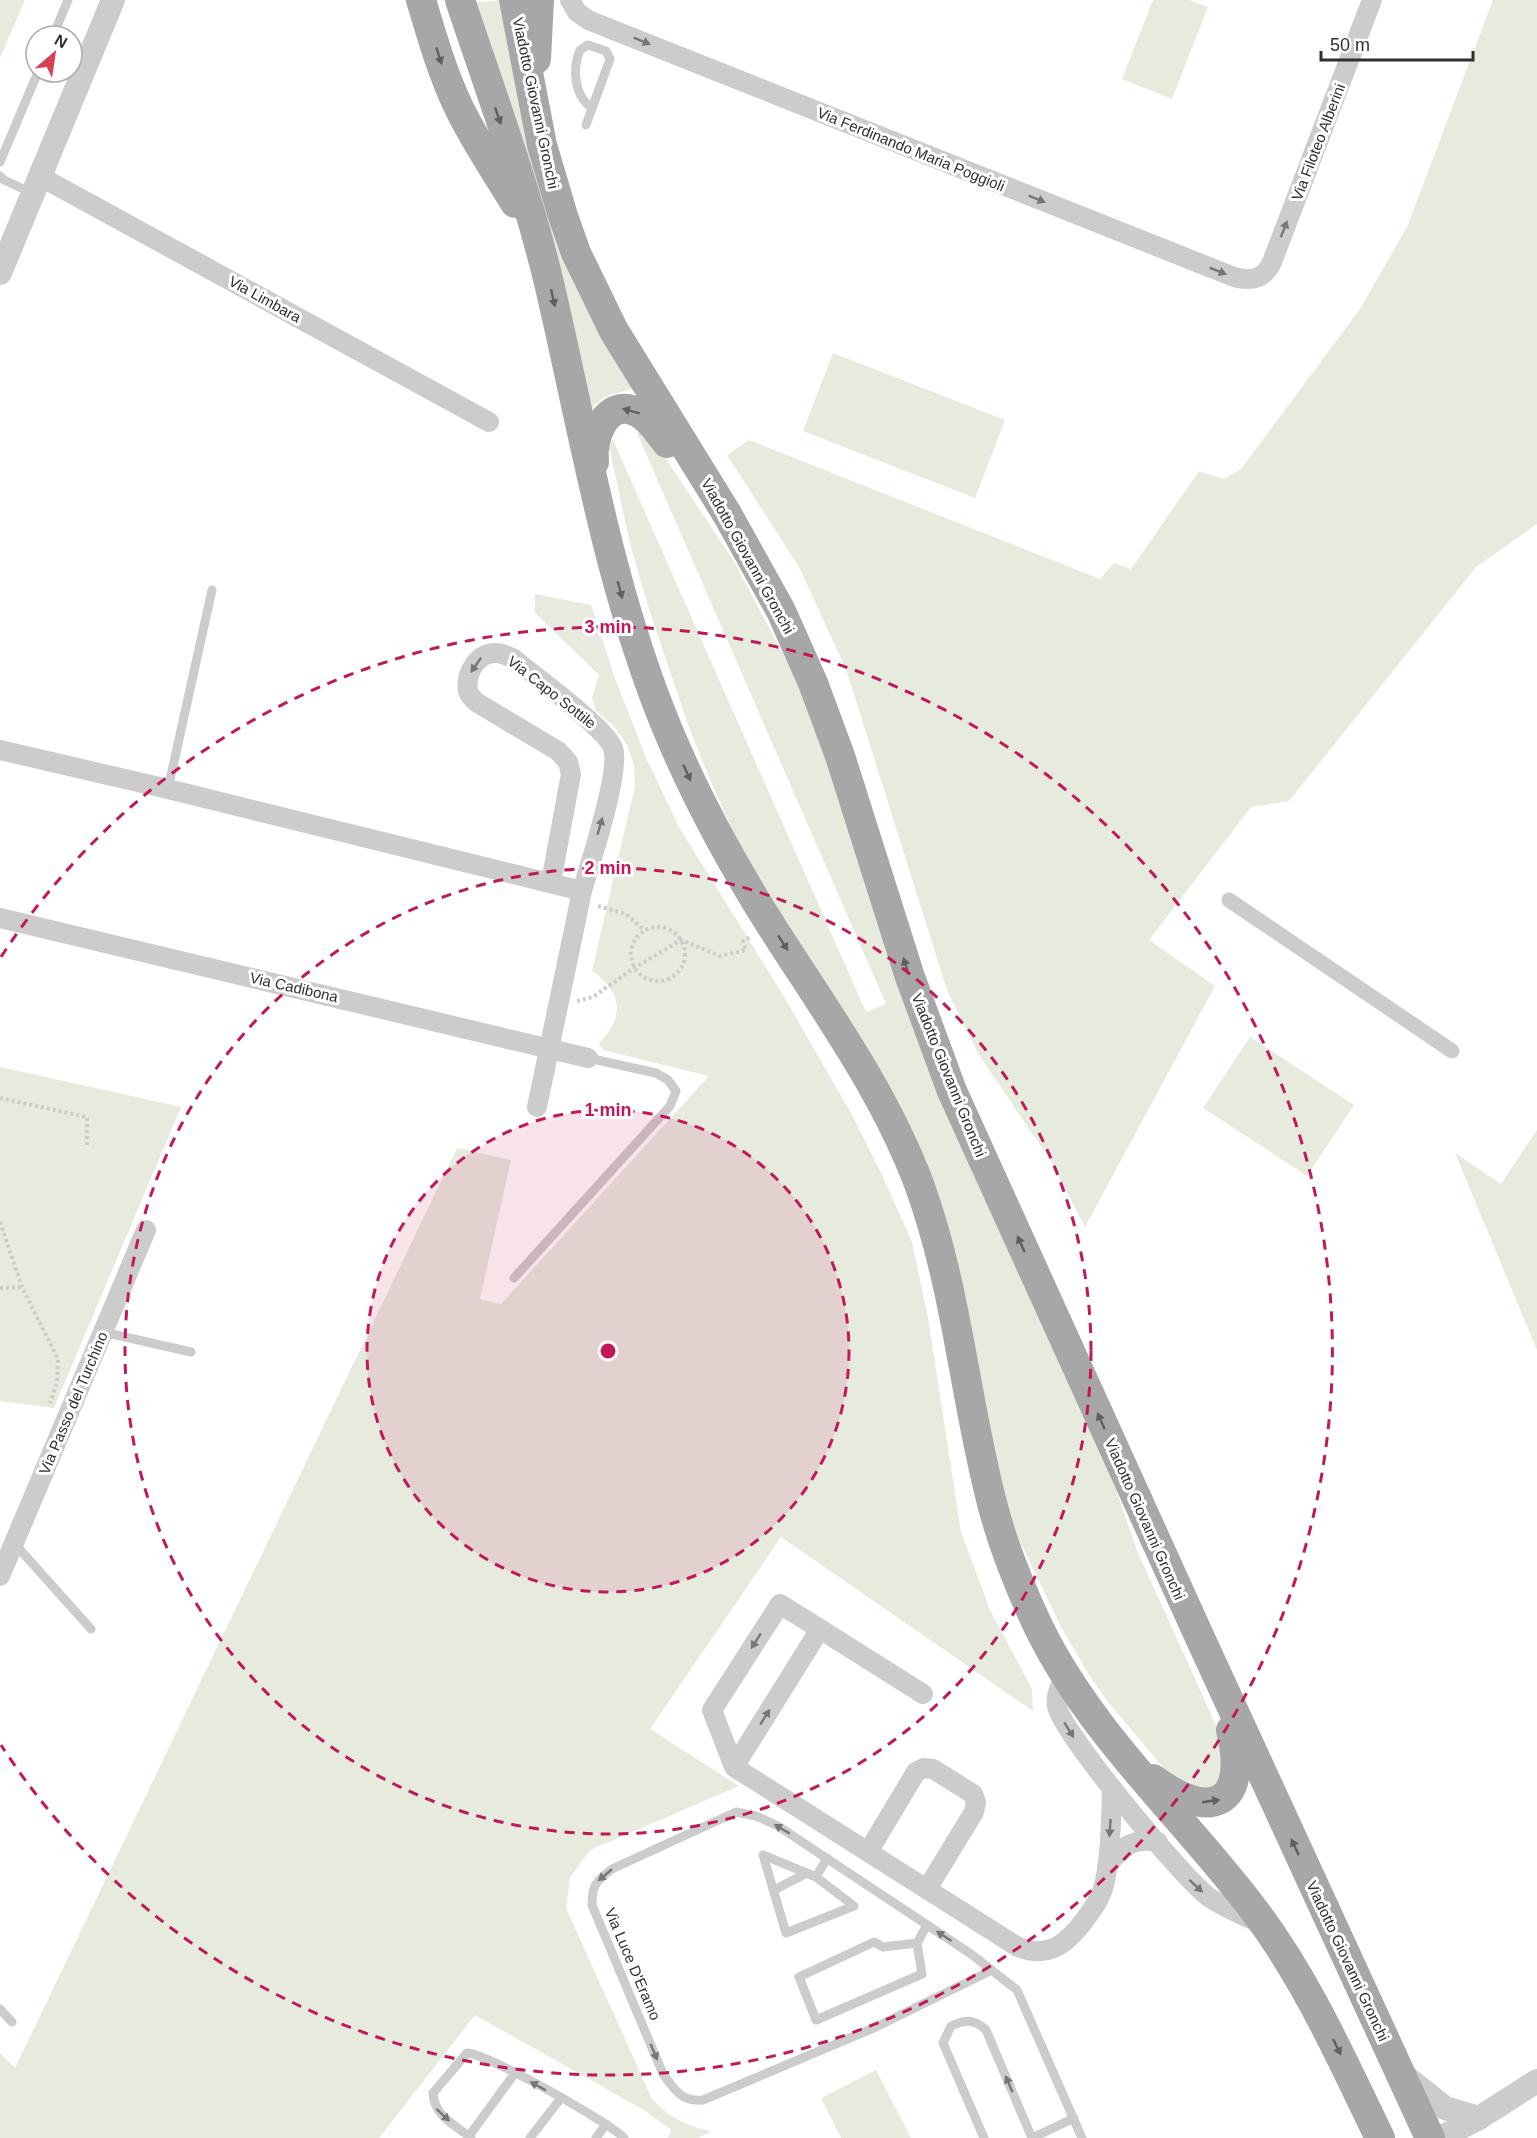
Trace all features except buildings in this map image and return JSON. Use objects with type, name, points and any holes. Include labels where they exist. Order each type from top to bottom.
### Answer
[{"type":"main road","points":[[421,0],[459,108],[538,241]]},
{"type":"main road","name":"Viadotto Giovanni Gronchi","points":[[460,0],[538,241],[607,545],[638,650],[677,751],[711,822],[772,927],[861,1067],[888,1114],[908,1157],[931,1220],[942,1260],[984,1469],[1002,1539],[1021,1588],[1044,1637],[1066,1676],[1111,1741],[1240,1892],[1265,1926],[1326,2026],[1380,2138]]},
{"type":"main road","name":"Viadotto Giovanni Gronchi","points":[[514,0],[543,145],[562,216],[589,282],[625,350],[727,514],[781,611],[813,683],[847,777],[919,1004],[956,1101],[1430,2138]]},
{"type":"main road","points":[[532,98],[539,0]]},
{"type":"main road","points":[[607,545],[593,456],[595,439],[600,427],[611,412],[618,409],[629,409],[645,416],[727,514]]},
{"type":"main road","points":[[1111,1741],[1146,1774],[1178,1796],[1204,1803],[1220,1801],[1225,1797],[1233,1785],[1236,1772],[1235,1749],[1227,1716],[1201,1640]]},
{"type":"street","points":[[0,273],[38,186],[113,0]]},
{"type":"street","name":"Via Filoteo Alberini","points":[[1256,279],[1269,268],[1274,257],[1368,1]]},
{"type":"street","name":"Via Ferdinando Maria Poggioli","points":[[571,3],[582,17],[606,27],[1234,277],[1256,279]]},
{"type":"street","name":"Via Limbara","points":[[38,186],[489,422]]},
{"type":"street","name":"Via Capo Sottile","points":[[551,882],[571,769],[558,751],[476,702],[468,693],[467,683],[476,662],[484,655],[495,652],[514,659],[597,726],[613,748],[612,777],[581,896]]},
{"type":"street","points":[[0,750],[551,882],[581,896],[537,1107]]},
{"type":"street","points":[[1229,900],[1452,1051]]},
{"type":"street","name":"Via Cadibona","points":[[0,918],[588,1058]]},
{"type":"street","name":"Via Passo del Turchino","points":[[0,1576],[146,1230]]},
{"type":"street","points":[[923,1694],[780,1604],[712,1710],[734,1767],[1018,1947],[1038,1951],[1058,1946],[1070,1939],[1098,1900],[1104,1884],[1111,1831],[1112,1788]]},
{"type":"street","points":[[734,1767],[820,1629]]},
{"type":"street","points":[[1066,1676],[1059,1687],[1057,1708],[1074,1738],[1112,1788],[1193,1883],[1210,1898],[1265,1926]]},
{"type":"street","points":[[868,1852],[916,1772],[924,1768],[933,1769],[972,1794],[976,1802],[974,1812],[927,1889]]},
{"type":"street","points":[[1106,1869],[1122,1847],[1141,1840],[1158,1842]]},
{"type":"street","points":[[1399,2072],[1445,2108],[1479,2118]]},
{"type":"street","points":[[1440,2138],[1479,2118],[1537,2081]]},
{"type":"lane","points":[[58,24],[68,0]]},
{"type":"lane","points":[[598,49],[606,27]]},
{"type":"lane","points":[[586,125],[610,59],[606,51],[588,45],[584,46],[577,57],[575,69],[580,96],[592,108]]},
{"type":"lane","points":[[0,162],[33,84]]},
{"type":"lane","points":[[0,176],[4,180],[38,186]]},
{"type":"lane","points":[[168,789],[212,590]]},
{"type":"lane","points":[[514,1278],[670,1106],[676,1091],[668,1080],[656,1073],[588,1058]]},
{"type":"lane","points":[[103,1332],[191,1352]]},
{"type":"lane","points":[[14,1543],[91,1629]]},
{"type":"lane","name":"Via Luce D'Eramo","points":[[992,1970],[876,2027],[703,2100],[692,2101],[677,2093],[663,2074],[592,1905],[592,1889],[600,1878],[612,1869],[736,1812],[756,1816],[778,1826],[971,1954],[992,1970],[1017,1990],[1082,2138]]},
{"type":"lane","points":[[763,1855],[807,1873],[816,1877],[854,1906],[786,1934],[763,1855]]},
{"type":"lane","points":[[816,1877],[827,1858]]},
{"type":"lane","points":[[774,1890],[807,1873]]},
{"type":"lane","points":[[917,1943],[883,1947],[874,1942],[800,1977],[816,2020],[922,1974],[917,1943],[927,1925]]},
{"type":"lane","points":[[0,2009],[12,2022]]},
{"type":"lane","points":[[984,2138],[943,2043],[951,2026],[963,2020],[976,2021],[986,2030],[1032,2138],[1074,2118]]},
{"type":"lane","points":[[515,2073],[470,2137],[434,2106],[433,2093],[467,2053],[483,2056],[515,2073],[606,2124],[624,2138]]},
{"type":"lane","points":[[530,2138],[561,2098]]},
{"type":"lane","points":[[596,2138],[606,2124]]},
{"type":"path","points":[[581,896],[626,914],[644,930]]},
{"type":"path","points":[[661,927],[676,934],[681,940],[685,949],[682,968],[667,980],[648,980],[634,968],[631,951],[637,936],[644,930],[661,927]]},
{"type":"path","points":[[681,940],[720,956],[746,950],[743,940],[772,927]]},
{"type":"path","points":[[558,1005],[593,997],[634,968],[681,940]]},
{"type":"path","points":[[0,1098],[87,1117],[87,1147]]},
{"type":"path","points":[[0,1222],[22,1287],[58,1359],[57,1382],[49,1403],[68,1413]]},
{"type":"path","points":[[0,1288],[22,1287]]},
{"type":"shaded area","points":[[0,0],[25,0],[0,58]]},
{"type":"shaded area","points":[[472,0],[477,2],[503,0],[635,388],[606,396],[588,410]]},
{"type":"shaded area","points":[[1153,0],[1190,0],[1208,7],[1172,99],[1122,79]]},
{"type":"shaded area","points":[[1493,0],[1537,0],[1537,524],[1476,567],[1289,801],[1251,807],[1149,940],[1215,986],[1085,1227],[1051,1161],[979,1055],[947,990],[846,669],[799,567],[727,455],[749,440],[1100,579],[1114,563],[1131,569],[1199,471],[1224,479],[1241,469],[1360,309],[1407,227]]},
{"type":"shaded area","points":[[833,353],[1005,420],[975,498],[803,431]]},
{"type":"shaded area","points":[[648,432],[733,560],[798,682],[1112,1478],[1138,1553],[1230,1756],[1214,1795],[1173,1779],[1108,1702],[1089,1675],[1060,1625],[1008,1516],[963,1297],[743,854],[687,722],[630,544],[609,446],[613,440],[866,1012],[886,1004],[637,433]]},
{"type":"shaded area","points":[[535,594],[591,605],[616,681],[647,760],[679,827],[783,995],[851,1113],[912,1242],[928,1318],[961,1532],[990,1610],[1032,1689],[1033,1711],[781,1537],[650,1729],[739,1786],[590,1850],[570,1878],[566,1908],[652,2099],[679,2120],[711,2132],[698,2138],[668,2138],[671,2130],[647,2112],[475,2015],[379,2138],[0,2138],[0,2053],[15,2068],[457,1148],[511,1160],[480,1299],[501,1304],[709,1076],[603,1050],[599,1043],[613,1024],[617,1005],[610,987],[592,971],[635,786],[634,765],[627,745],[614,726],[596,711],[592,698],[599,675],[535,613]]},
{"type":"shaded area","points":[[1250,1037],[1354,1105],[1307,1176],[1203,1108]]},
{"type":"shaded area","points":[[0,1067],[181,1107],[54,1408],[0,1401]]},
{"type":"shaded area","points":[[1537,1130],[1537,1350],[1455,1153],[1501,1184]]},
{"type":"shaded area","points":[[876,2070],[911,2138],[841,2138],[821,2098]]}]
